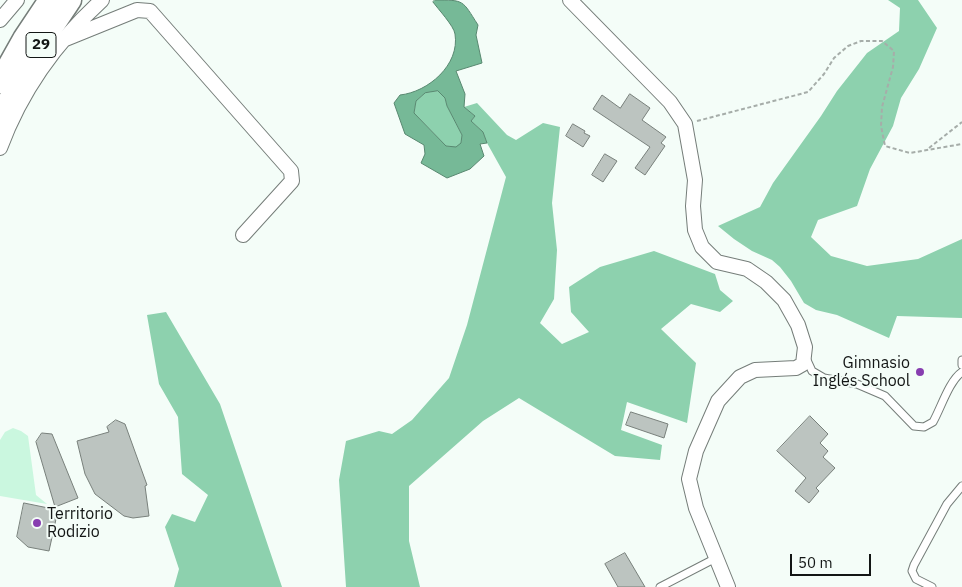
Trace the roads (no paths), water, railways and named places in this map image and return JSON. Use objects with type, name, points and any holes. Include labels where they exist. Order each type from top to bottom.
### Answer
[{"type":"highway","name":"29","points":[[0,82],[5,68],[50,0]]},
{"type":"highway","name":"29","points":[[0,123],[14,91],[27,68],[70,0]]},
{"type":"street","points":[[0,20],[17,0]]},
{"type":"street","points":[[0,148],[16,112],[30,87],[63,40],[102,0]]},
{"type":"street","points":[[570,0],[670,102],[685,124],[695,180],[693,206],[695,230],[702,247],[717,262],[747,269],[766,282],[784,300],[798,325],[805,347],[803,364],[796,368],[755,370],[740,378],[718,401],[696,451],[689,479],[696,508],[728,587]]},
{"type":"street","points":[[63,40],[137,10],[150,11],[291,171],[292,181],[243,235]]},
{"type":"lane","points":[[805,355],[812,371],[824,378],[856,384],[885,396],[914,426],[924,427],[934,422],[950,386],[957,375],[962,372]]},
{"type":"lane","points":[[932,587],[916,579],[912,571],[914,564],[947,504],[958,496],[962,486]]},
{"type":"lane","points":[[660,587],[716,558]]},
{"type":"place","name":"Gimnasio Inglés School","points":[[920,372]]},
{"type":"place","name":"Territorio Rodizio","points":[[37,523]]}]
